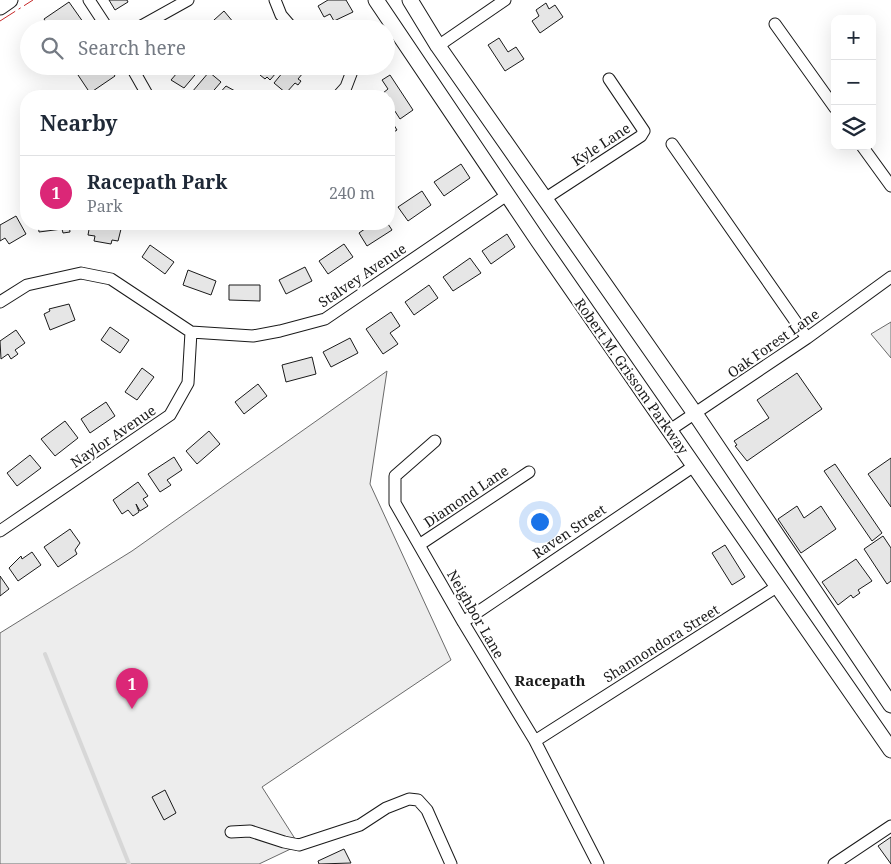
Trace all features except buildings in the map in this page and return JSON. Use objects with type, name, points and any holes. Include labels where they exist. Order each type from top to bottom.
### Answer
[{"type":"main road","points":[[0,7],[10,0]]},
{"type":"main road","name":"Robert M. Grissom Parkway","points":[[376,0],[389,20]]},
{"type":"main road","name":"Robert M. Grissom Parkway","points":[[410,0],[438,46],[696,415],[891,705]]},
{"type":"main road","name":"Robert M. Grissom Parkway","points":[[395,28],[507,195],[891,750]]},
{"type":"street","points":[[89,0],[102,20]]},
{"type":"street","points":[[152,20],[188,0]]},
{"type":"street","points":[[275,0],[281,15],[286,20]]},
{"type":"street","points":[[438,46],[506,0]]},
{"type":"street","points":[[774,24],[833,105]]},
{"type":"street","points":[[136,75],[145,90]]},
{"type":"street","points":[[343,90],[351,75]]},
{"type":"street","name":"Kyle Lane","points":[[546,198],[642,136],[644,130],[610,80]]},
{"type":"street","points":[[672,144],[807,338]]},
{"type":"street","points":[[865,150],[891,186]]},
{"type":"street","name":"Stalvey Avenue","points":[[191,332],[253,336],[325,319],[507,195]]},
{"type":"street","points":[[0,302],[27,285],[81,273],[111,278],[191,332]]},
{"type":"street","name":"Oak Forest Lane","points":[[670,430],[696,415],[891,277]]},
{"type":"street","name":"Naylor Avenue","points":[[0,531],[170,415],[188,383],[191,332]]},
{"type":"street","name":"Neighbor Lane","points":[[435,441],[395,476],[395,503],[534,741],[598,864]]},
{"type":"street","name":"Raven Street","points":[[463,622],[694,466]]},
{"type":"street","name":"Diamond Lane","points":[[419,545],[529,472]]},
{"type":"street","name":"Shannondora Street","points":[[534,741],[778,586]]},
{"type":"street","points":[[231,832],[250,831],[299,845],[360,825],[386,808],[408,799],[418,800],[427,810],[451,864]]},
{"type":"street","points":[[841,862],[891,826]]},
{"type":"shaded area","points":[[891,322],[891,358],[871,334]]},
{"type":"shaded area","points":[[387,371],[370,484],[451,660],[262,787],[299,845],[259,864],[0,864],[0,633],[132,551]]},
{"type":"waterway","points":[[45,654],[129,864]]},
{"type":"power","points":[[0,21],[33,0]]},
{"type":"place","name":"Racepath Park","points":[[132,709]]},
{"type":"district","name":"Racepath","points":[[550,680]]}]
